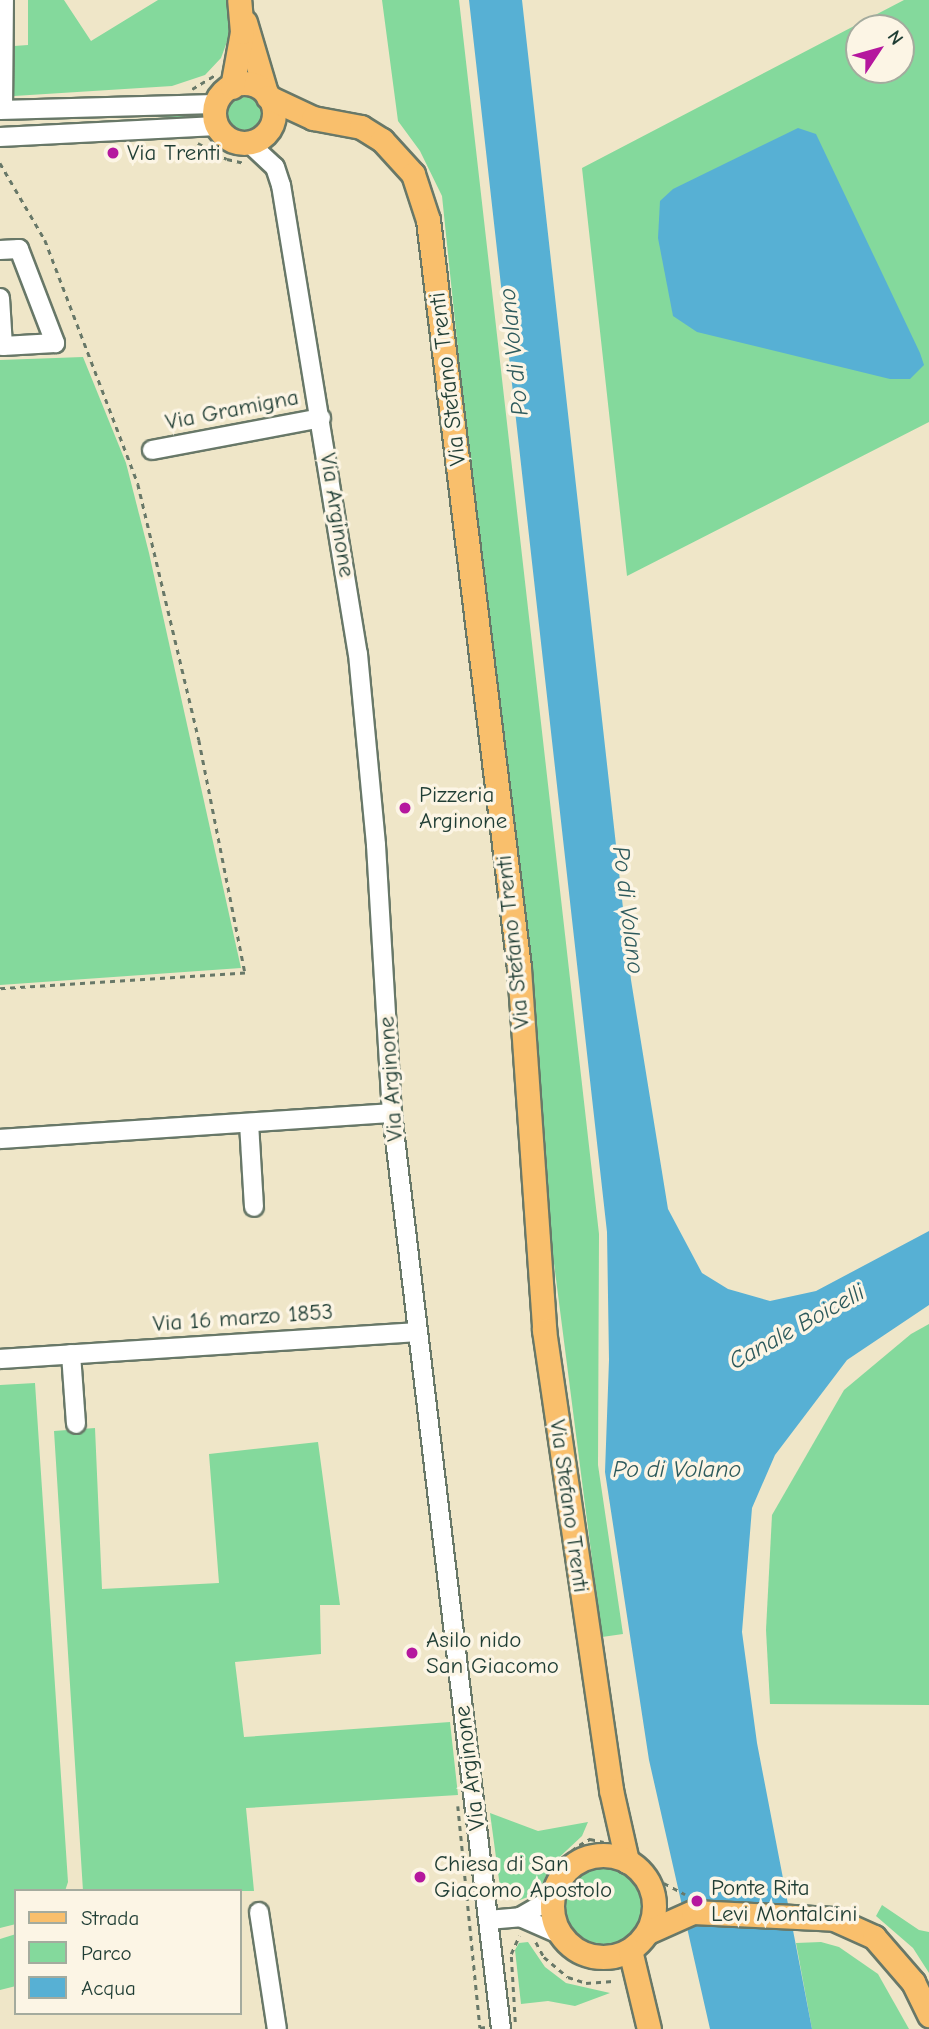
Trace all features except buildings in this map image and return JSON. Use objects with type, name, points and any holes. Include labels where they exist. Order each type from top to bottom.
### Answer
[{"type":"main road","points":[[240,6],[232,86],[216,115],[234,141],[248,143]]},
{"type":"main road","points":[[240,6],[274,113],[270,128]]},
{"type":"main road","name":"Via Stefano Trenti","points":[[232,86],[253,85],[313,118],[361,127],[392,148],[420,186],[428,220],[519,968],[534,1234],[565,1481],[611,1790],[608,1848]]},
{"type":"main road","name":"Via Stefano Trenti","points":[[248,143],[270,128],[313,118]]},
{"type":"main road","points":[[694,1903],[619,1954],[581,1952],[561,1935],[547,1894],[571,1867],[608,1848],[666,1900],[818,1916],[847,1923],[874,1937],[913,1982],[929,2015]]},
{"type":"main road","points":[[648,1932],[654,1907],[649,1885]]},
{"type":"main road","points":[[619,1954],[648,2025]]},
{"type":"street","points":[[4,0],[1,109],[216,115]]},
{"type":"street","points":[[0,137],[216,115]]},
{"type":"street","name":"Via Arginone","points":[[248,143],[275,167],[279,180],[321,418],[365,717],[392,1113],[499,2026]]},
{"type":"street","points":[[0,250],[19,249],[55,343],[2,346],[0,299]]},
{"type":"street","name":"Via Gramigna","points":[[152,450],[321,418]]},
{"type":"street","points":[[0,1139],[392,1113]]},
{"type":"street","points":[[249,1123],[254,1207]]},
{"type":"street","name":"Via 16 marzo 1853","points":[[0,1359],[417,1332]]},
{"type":"street","points":[[71,1354],[76,1424]]},
{"type":"street","points":[[522,1925],[547,1894]]},
{"type":"street","points":[[259,1912],[277,2029]]},
{"type":"street","points":[[488,1920],[561,1935]]},
{"type":"path","points":[[0,163],[45,240],[138,484],[199,740],[246,973],[0,989]]},
{"type":"path","points":[[466,1805],[455,1806],[480,2028],[519,2021],[511,1954],[522,1925]]},
{"type":"path","points":[[547,1894],[556,1864],[608,1848],[651,1863],[671,1889],[694,1903]]},
{"type":"path","points":[[533,1935],[544,1957],[568,1977],[586,1983],[613,1981]]},
{"type":"green space","points":[[28,0],[64,0],[91,41],[158,0],[227,0],[231,31],[221,58],[205,75],[172,86],[14,96],[14,46],[28,45]]},
{"type":"green space","points":[[382,0],[459,0],[599,1234],[598,1465],[623,1634],[602,1637],[547,1209],[442,196],[420,151],[398,121]]},
{"type":"green space","points":[[904,0],[929,0],[929,422],[627,576],[582,168],[845,31],[845,84],[915,84],[915,14],[877,14]]},
{"type":"green space","points":[[245,94],[258,99],[263,112],[258,125],[245,130],[232,125],[227,112],[232,99]]},
{"type":"green space","points":[[0,112],[185,112],[185,117],[0,117]]},
{"type":"green space","points":[[83,357],[126,463],[149,553],[241,968],[0,985],[0,360]]},
{"type":"green space","points":[[929,1324],[929,1705],[770,1704],[766,1630],[772,1515],[844,1390],[911,1334]]},
{"type":"green space","points":[[35,1383],[68,1882],[66,1889],[14,1889],[14,1924],[0,1928],[0,1385]]},
{"type":"green space","points":[[95,1428],[102,1589],[219,1583],[209,1454],[318,1442],[340,1605],[320,1605],[321,1654],[235,1662],[244,1737],[450,1722],[458,1795],[246,1808],[254,1891],[83,1889],[54,1431]]},
{"type":"green space","points":[[490,1813],[538,1831],[588,1822],[582,1836],[551,1865],[538,1893],[520,1900],[500,1887]]},
{"type":"green space","points":[[603,1866],[618,1869],[631,1878],[640,1891],[643,1906],[640,1921],[631,1934],[618,1943],[603,1946],[588,1943],[575,1934],[566,1921],[563,1906],[566,1891],[575,1878],[588,1869]]},
{"type":"green space","points":[[882,1905],[919,1930],[929,1932],[929,1973],[913,1948],[876,1916]]},
{"type":"green space","points":[[14,1935],[14,1986],[0,1990],[0,1939]]},
{"type":"green space","points":[[528,1942],[545,1967],[566,1983],[610,1993],[575,2006],[548,2001],[521,2004],[515,1950],[519,1943]]},
{"type":"green space","points":[[821,1942],[839,1947],[878,1974],[909,2029],[812,2029],[796,1943]]},
{"type":"water","name":"Po di Volano","points":[[469,0],[522,0],[631,980],[668,1209],[702,1273],[728,1289],[770,1301],[816,1291],[929,1231],[929,1305],[847,1360],[775,1455],[752,1508],[742,1632],[757,1743],[812,2029],[710,2029],[649,1760],[605,1472],[609,1360],[607,1232]]},
{"type":"water","points":[[798,128],[816,134],[920,353],[924,365],[910,379],[890,379],[697,332],[673,316],[658,238],[660,201],[673,189]]},
{"type":"place","name":"Via Trenti","points":[[113,153]]},
{"type":"place","name":"Pizzeria Arginone","points":[[405,808]]},
{"type":"place","name":"Asilo nido San Giacomo","points":[[412,1653]]},
{"type":"place","name":"Chiesa di San Giacomo Apostolo","points":[[420,1877]]},
{"type":"place","name":"Ponte Rita Levi Montalcini","points":[[697,1901]]},
{"type":"water label","name":"Canale Boicelli","points":[[797,1327]]}]
